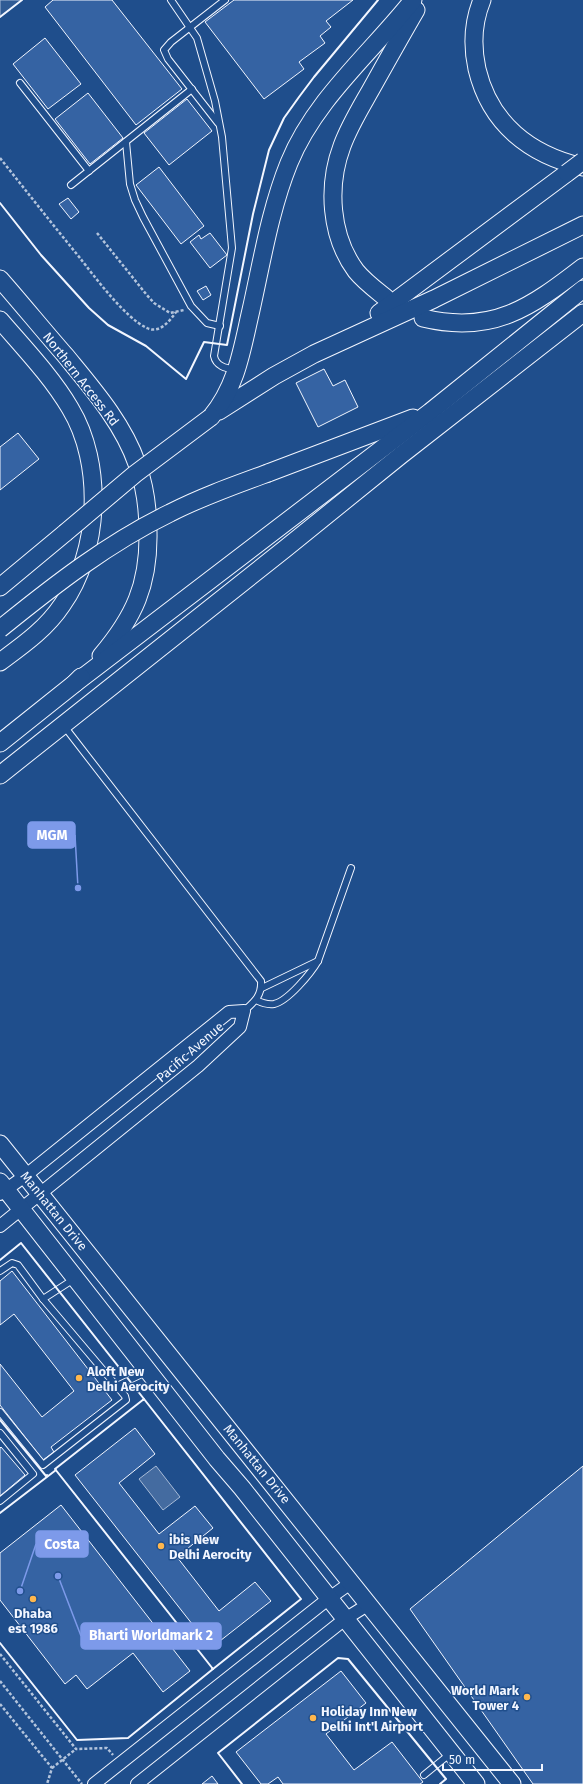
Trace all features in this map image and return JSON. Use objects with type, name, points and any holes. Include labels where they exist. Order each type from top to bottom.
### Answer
[{"type":"street","points":[[211,417],[225,398],[237,370],[270,226],[279,193],[296,147],[328,98],[413,0]]},
{"type":"street","points":[[386,298],[357,272],[346,255],[341,242],[334,213],[333,193],[342,147],[351,126],[422,0]]},
{"type":"street","points":[[482,0],[474,27],[475,59],[480,82],[495,112],[504,124],[515,134],[540,152],[566,163],[583,167]]},
{"type":"street","points":[[338,342],[434,273],[583,162]]},
{"type":"street","points":[[0,588],[135,474],[211,417],[274,376],[338,342],[434,299],[583,225]]},
{"type":"street","points":[[423,318],[456,324],[490,321],[512,314],[548,294],[583,267]]},
{"type":"street","name":"Northern Access Rd","points":[[0,279],[80,373],[106,407],[127,441],[137,463],[148,513],[147,567],[141,592],[131,615],[102,655],[74,684],[0,743]]},
{"type":"street","points":[[74,684],[430,412],[583,289]]},
{"type":"street","points":[[0,775],[401,455],[583,313]]},
{"type":"street","name":"Northern Access Rd","points":[[0,320],[56,387],[71,409],[88,449],[92,471],[93,495],[91,527],[86,552],[73,587],[62,605],[39,632],[0,662]]},
{"type":"street","points":[[0,629],[72,574],[141,528],[201,498],[430,412]]},
{"type":"street","name":"Pacific Avenue","points":[[0,1226],[198,1066],[240,1027],[244,1011],[228,1012],[25,1176],[2,1189]]},
{"type":"street","name":"Manhattan Drive","points":[[0,1144],[352,1582],[512,1784]]},
{"type":"street","name":"Manhattan Drive","points":[[2,1189],[22,1209],[217,1460],[242,1488],[328,1599],[476,1784]]},
{"type":"street","points":[[94,1784],[328,1599],[352,1582]]},
{"type":"street","points":[[137,1784],[345,1619],[369,1604]]},
{"type":"lane","points":[[171,0],[191,27],[200,45],[220,125],[232,242],[220,326],[214,356],[215,360],[222,367],[237,370]]},
{"type":"lane","points":[[220,125],[164,52],[166,47],[225,0]]},
{"type":"lane","points":[[20,82],[88,171]]},
{"type":"lane","points":[[71,185],[192,89]]},
{"type":"lane","points":[[126,142],[130,184],[135,200],[192,308],[207,323],[220,326]]},
{"type":"lane","points":[[63,725],[261,981],[262,988],[256,1000],[244,1011]]},
{"type":"lane","points":[[256,1000],[265,1004],[274,1004],[282,1001],[310,975],[318,961],[351,868]]},
{"type":"lane","points":[[262,988],[318,961]]},
{"type":"lane","points":[[0,1271],[12,1263],[18,1265],[44,1299],[125,1396],[125,1402],[43,1465],[0,1412]]},
{"type":"lane","points":[[44,1299],[75,1278]]},
{"type":"lane","points":[[117,1386],[148,1371]]},
{"type":"lane","points":[[0,1433],[33,1474],[0,1501]]},
{"type":"lane","points":[[424,1774],[451,1753]]},
{"type":"path","points":[[0,158],[106,291],[133,318],[146,328],[154,330],[162,327],[170,321],[176,312]]},
{"type":"path","points":[[97,233],[154,303],[170,313],[192,308]]},
{"type":"path","points":[[0,1654],[76,1749]]},
{"type":"path","points":[[0,1681],[82,1784]]},
{"type":"path","points":[[0,1704],[52,1768]]},
{"type":"path","points":[[47,1784],[52,1768],[76,1749],[107,1748],[120,1763]]},
{"type":"shaded area","points":[[0,0],[22,0],[0,17]]},
{"type":"shaded area","points":[[156,1466],[180,1497],[163,1510],[139,1479]]},
{"type":"building","points":[[53,0],[112,0],[182,89],[136,125],[45,7]]},
{"type":"building","points":[[234,0],[353,0],[326,21],[331,27],[320,36],[325,43],[299,62],[304,69],[264,99],[205,22]]},
{"type":"building","points":[[45,38],[81,84],[48,109],[13,64]]},
{"type":"building","points":[[88,93],[123,138],[90,164],[55,119]]},
{"type":"building","points":[[187,99],[212,131],[169,165],[144,133]]},
{"type":"building","points":[[159,167],[204,226],[181,244],[136,185]]},
{"type":"building","points":[[68,198],[79,212],[71,219],[59,204]]},
{"type":"building","points":[[210,233],[227,255],[210,268],[190,242],[199,235],[201,239]]},
{"type":"building","points":[[206,286],[211,295],[203,300],[197,291]]},
{"type":"building","points":[[324,369],[333,386],[345,380],[358,407],[318,427],[296,383]]},
{"type":"building","points":[[18,433],[39,459],[0,490],[0,447]]},
{"type":"building","name":"Aloft New Delhi Aerocity","points":[[12,1271],[112,1400],[51,1447],[54,1452],[43,1460],[0,1405],[0,1364],[42,1417],[74,1391],[14,1314],[0,1325],[0,1281]]},
{"type":"building","name":"ibis New Delhi Aerocity","points":[[135,1428],[155,1454],[119,1483],[159,1534],[195,1506],[213,1528],[177,1557],[219,1611],[255,1582],[271,1601],[211,1648],[75,1475]]},
{"type":"building","points":[[1,1447],[25,1475],[0,1496],[0,1448]]},
{"type":"building","name":"World Mark Tower 4","points":[[583,1466],[583,1784],[533,1784],[410,1609]]},
{"type":"building","points":[[61,1505],[190,1671],[163,1692],[133,1653],[87,1689],[76,1675],[65,1684],[0,1600],[0,1553]]},
{"type":"building","name":"Holiday Inn New Delhi Int'l Airport","points":[[341,1671],[366,1703],[326,1734],[354,1770],[392,1742],[423,1782],[420,1784],[283,1784],[278,1777],[268,1784],[261,1784],[236,1752]]},
{"type":"building","points":[[212,1776],[218,1784],[202,1784]]},
{"type":"wall","points":[[0,17],[22,0]]},
{"type":"wall","points":[[0,203],[41,255],[89,308],[108,325],[146,346],[186,379],[204,342],[227,345],[253,214],[269,150],[284,118],[314,77],[378,0]]},
{"type":"wall","points":[[0,1260],[21,1243],[144,1399],[143,1400]]},
{"type":"wall","points":[[144,1399],[301,1599],[213,1669],[55,1469],[144,1399]]},
{"type":"wall","points":[[0,1420],[46,1476],[47,1475]]},
{"type":"wall","points":[[0,1513],[56,1470]]},
{"type":"wall","points":[[0,1643],[77,1740],[128,1738],[213,1669],[212,1668]]},
{"type":"wall","points":[[242,1784],[218,1753],[338,1658],[348,1659],[446,1779],[440,1784]]},
{"type":"place","name":"MGM","points":[[78,888]]},
{"type":"place","name":"Aloft New Delhi Aerocity","points":[[79,1378]]},
{"type":"place","name":"ibis New Delhi Aerocity","points":[[161,1546]]},
{"type":"place","name":"Bharti Worldmark 2","points":[[58,1576]]},
{"type":"place","name":"Costa","points":[[20,1591]]},
{"type":"place","name":"Dhaba est 1986","points":[[33,1599]]},
{"type":"place","name":"World Mark Tower 4","points":[[527,1697]]},
{"type":"place","name":"Holiday Inn New Delhi Int'l Airport","points":[[313,1718]]}]
